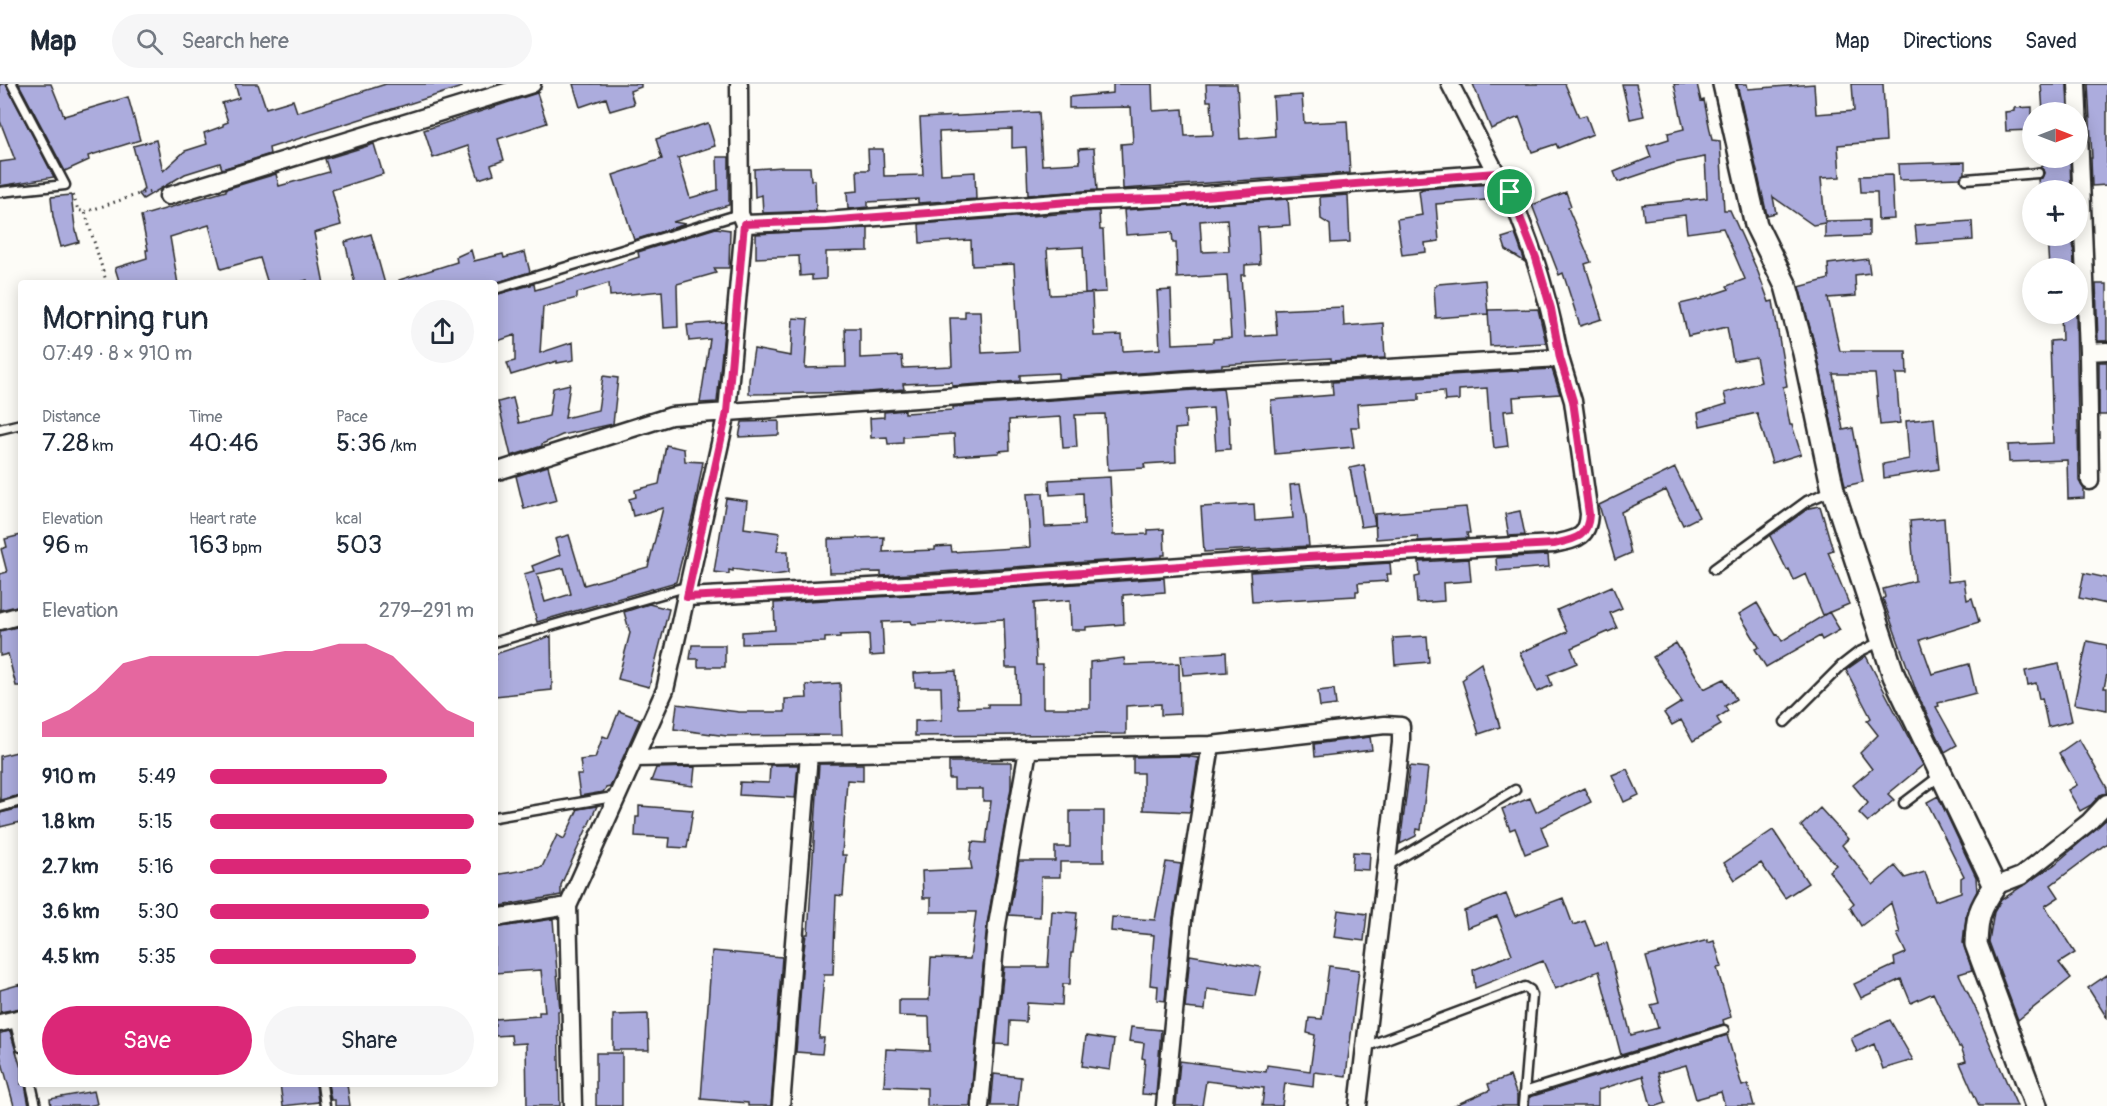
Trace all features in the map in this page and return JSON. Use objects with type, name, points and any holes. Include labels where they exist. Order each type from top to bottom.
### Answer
[{"type":"street","points":[[168,196],[532,84]]},
{"type":"street","points":[[573,1106],[568,906],[665,690],[727,412],[742,219],[739,84]]},
{"type":"street","points":[[688,592],[955,582],[1307,557],[1554,544],[1574,540],[1584,533],[1588,526],[1589,514],[1573,401],[1560,358],[1551,309],[1536,258],[1510,192],[1496,173],[1450,84]]},
{"type":"street","points":[[1724,84],[1756,225],[1786,286],[1804,352],[1833,490],[1882,641],[1894,676],[1995,886]]},
{"type":"street","points":[[2077,84],[2076,171],[2088,352],[2090,481]]},
{"type":"street","points":[[742,219],[838,221],[1069,202],[1178,198],[1496,173]]},
{"type":"street","points":[[2088,352],[2107,351]]},
{"type":"street","points":[[498,471],[671,416],[1205,379],[1560,358]]},
{"type":"street","points":[[0,621],[18,616]]},
{"type":"street","points":[[635,758],[1211,744],[1385,725],[1401,726],[1358,1106]]},
{"type":"street","points":[[1165,1106],[1183,919],[1211,744]]},
{"type":"street","points":[[980,1106],[997,925],[1028,750]]},
{"type":"street","points":[[781,1106],[809,754]]},
{"type":"street","points":[[2036,1106],[1976,944],[1977,919],[1985,899],[1995,886],[2021,876],[2089,822],[2107,804]]},
{"type":"street","points":[[498,918],[568,906]]},
{"type":"lane","points":[[0,192],[65,185],[12,84]]},
{"type":"lane","points":[[1966,179],[2038,173]]},
{"type":"lane","points":[[498,288],[742,219]]},
{"type":"lane","points":[[0,429],[18,425]]},
{"type":"lane","points":[[1714,569],[1807,501],[1833,490]]},
{"type":"lane","points":[[498,641],[688,592]]},
{"type":"lane","points":[[1785,722],[1841,666],[1859,652],[1882,641]]},
{"type":"lane","points":[[1904,803],[1941,775]]},
{"type":"lane","points":[[1386,866],[1515,790]]},
{"type":"lane","points":[[498,816],[619,796]]},
{"type":"lane","points":[[0,807],[18,802]]},
{"type":"lane","points":[[1365,1047],[1525,987],[1532,995],[1523,1106]]},
{"type":"lane","points":[[12,1020],[18,1038]]},
{"type":"lane","points":[[1524,1092],[1724,1030]]},
{"type":"lane","points":[[32,1087],[36,1106]]},
{"type":"lane","points":[[322,1087],[325,1106]]},
{"type":"path","points":[[65,185],[70,188],[78,210],[85,212],[142,193],[155,191],[168,196]]},
{"type":"path","points":[[85,212],[106,280]]},
{"type":"building","points":[[0,84],[6,84],[54,177],[0,186],[0,162],[15,160],[0,121]]},
{"type":"building","points":[[19,84],[51,84],[64,116],[128,97],[140,140],[88,156],[89,160],[65,171]]},
{"type":"building","points":[[235,84],[258,84],[266,108],[293,100],[297,112],[386,84],[461,84],[462,87],[269,148],[270,154],[222,169],[220,163],[185,174],[143,199],[139,194],[144,189],[133,146],[156,140],[163,171],[185,151],[207,144],[204,133],[228,122],[222,103],[239,98]]},
{"type":"building","points":[[573,84],[641,84],[641,87],[630,91],[634,104],[610,111],[606,98],[580,107]]},
{"type":"building","points":[[1113,84],[1152,84],[1153,111],[1183,109],[1185,136],[1213,135],[1211,101],[1207,101],[1206,84],[1237,84],[1240,139],[1275,136],[1273,97],[1302,95],[1304,123],[1347,121],[1350,173],[1123,189],[1121,144],[1133,143],[1131,107],[1069,108],[1069,97],[1113,93]]},
{"type":"building","points":[[1473,84],[1565,84],[1579,117],[1586,115],[1593,134],[1558,148],[1556,144],[1532,152],[1519,117],[1491,129]]},
{"type":"building","points":[[1622,84],[1636,84],[1644,116],[1630,119]]},
{"type":"building","points":[[1674,84],[1697,84],[1701,101],[1704,100],[1712,140],[1720,141],[1724,210],[1730,210],[1769,302],[1773,301],[1787,386],[1783,387],[1790,425],[1792,425],[1801,454],[1772,463],[1757,413],[1700,426],[1698,413],[1727,404],[1724,393],[1761,382],[1756,357],[1733,361],[1727,327],[1688,336],[1680,304],[1729,289],[1727,286],[1745,279],[1723,228],[1687,233],[1685,215],[1644,220],[1642,205],[1707,198],[1705,157],[1674,163],[1618,182],[1614,172],[1651,157],[1647,146],[1669,139],[1668,133],[1684,129]]},
{"type":"building","points":[[1737,84],[1747,84],[1748,89],[1814,84],[1816,114],[1854,111],[1852,84],[1883,84],[1886,141],[1838,145],[1840,177],[1821,178],[1825,221],[1869,220],[1869,236],[1825,238],[1825,223],[1813,225],[1773,197],[1776,213],[1767,215]]},
{"type":"building","points":[[2041,84],[2067,84],[2068,102],[2042,102]]},
{"type":"building","points":[[2088,84],[2107,84],[2107,185],[2092,186]]},
{"type":"building","points":[[537,93],[547,123],[498,139],[504,160],[491,165],[494,174],[479,179],[468,146],[433,158],[424,130]]},
{"type":"building","points":[[2014,108],[2022,108],[2022,130],[2006,131],[2005,112],[2014,111]]},
{"type":"building","points":[[1039,112],[1042,165],[1080,163],[1079,149],[1094,148],[1097,190],[1028,195],[1026,147],[1012,148],[1012,129],[939,132],[941,174],[975,172],[976,199],[918,203],[918,199],[868,202],[868,207],[848,209],[847,192],[858,191],[857,170],[869,170],[868,149],[883,149],[884,176],[923,175],[920,118]]},
{"type":"building","points":[[708,123],[715,146],[678,158],[690,198],[718,190],[717,157],[729,157],[729,205],[673,222],[686,224],[634,240],[613,175],[662,159],[656,139]]},
{"type":"building","points":[[374,144],[383,174],[332,190],[341,225],[314,233],[323,280],[267,280],[260,258],[221,269],[209,225],[170,237],[177,280],[119,280],[115,268],[147,258],[146,250],[148,250],[141,216],[276,174],[279,186],[329,172],[325,159]]},
{"type":"building","points":[[1965,162],[1965,173],[1960,178],[1899,180],[1898,164]]},
{"type":"building","points":[[810,167],[811,180],[815,180],[816,211],[763,213],[762,195],[755,197],[754,169]]},
{"type":"building","points":[[2040,168],[2070,168],[2071,180],[2038,180],[2042,178],[2043,169]]},
{"type":"building","points":[[1892,175],[1894,219],[1878,220],[1877,192],[1861,192],[1860,176]]},
{"type":"building","points":[[1492,184],[1502,200],[1488,204],[1486,200],[1436,204],[1439,241],[1425,243],[1426,252],[1402,255],[1397,219],[1422,215],[1419,191]]},
{"type":"building","points":[[1566,192],[1571,206],[1568,208],[1591,262],[1585,264],[1602,319],[1580,326],[1563,273],[1559,275],[1532,205]]},
{"type":"building","points":[[71,195],[79,242],[61,247],[53,217],[51,197]]},
{"type":"building","points":[[1348,195],[1350,242],[1331,243],[1330,225],[1321,219],[1320,197]]},
{"type":"building","points":[[1288,199],[1290,225],[1258,227],[1260,264],[1245,265],[1245,275],[1241,275],[1245,337],[1277,335],[1275,310],[1343,307],[1344,326],[1383,323],[1385,358],[1331,361],[1331,358],[1222,365],[1222,367],[1058,379],[1058,373],[1020,375],[1020,381],[952,386],[952,382],[903,384],[904,389],[868,392],[749,394],[754,349],[791,356],[793,318],[808,319],[805,368],[846,367],[845,328],[860,328],[860,358],[902,356],[903,368],[952,366],[950,318],[965,318],[965,311],[980,311],[982,353],[1019,351],[1014,264],[972,266],[971,240],[920,243],[919,224],[1099,211],[1100,230],[1103,230],[1106,292],[1085,293],[1083,247],[1047,249],[1050,295],[1092,293],[1094,336],[1122,335],[1123,351],[1160,349],[1157,291],[1171,290],[1173,344],[1213,342],[1213,339],[1231,338],[1227,275],[1177,278],[1176,243],[1173,243],[1172,232],[1126,235],[1124,210]],"holes":[[[1227,219],[1229,251],[1202,252],[1200,221]]]},
{"type":"building","points":[[1972,221],[1973,240],[1917,244],[1915,225]]},
{"type":"building","points":[[716,228],[730,230],[729,268],[714,268],[716,273],[677,284],[678,327],[664,328],[662,291],[610,296],[609,283],[577,293],[577,298],[543,307],[540,353],[573,342],[574,360],[557,363],[557,361],[511,375],[507,363],[515,361],[515,335],[498,341],[498,294],[534,284],[535,290],[586,275],[639,257],[638,252]]},
{"type":"building","points":[[868,228],[868,251],[826,252],[826,279],[812,280],[812,275],[800,276],[799,256],[756,258],[756,234]]},
{"type":"building","points":[[371,234],[384,280],[354,280],[345,242]]},
{"type":"building","points":[[1515,234],[1525,262],[1506,250],[1502,238]]},
{"type":"building","points":[[2048,246],[2073,246],[2074,258],[2048,258]]},
{"type":"building","points":[[471,250],[474,261],[503,254],[504,258],[525,252],[530,272],[498,282],[498,280],[399,280],[457,262],[456,257]]},
{"type":"building","points":[[1868,259],[1870,273],[1855,275],[1856,296],[1828,298],[1840,351],[1906,351],[1907,374],[1896,374],[1900,423],[1880,425],[1875,374],[1833,374],[1843,430],[1853,428],[1863,482],[1845,486],[1816,350],[1799,287],[1829,279],[1828,264]]},
{"type":"building","points":[[1485,280],[1488,314],[1436,318],[1434,288],[1438,284]]},
{"type":"building","points":[[2096,284],[2107,284],[2107,341],[2098,341]]},
{"type":"building","points":[[1538,309],[1546,343],[1490,346],[1488,310]]},
{"type":"building","points":[[725,322],[717,402],[700,403],[710,339],[689,341],[687,325]]},
{"type":"building","points":[[2061,324],[2076,324],[2079,481],[2084,489],[2084,498],[2068,499],[2067,460],[2009,462],[2008,445],[2053,443],[2050,341],[2062,340]]},
{"type":"building","points":[[2099,362],[2107,362],[2107,415],[2099,415]]},
{"type":"building","points":[[1552,369],[1560,394],[1513,397],[1514,410],[1504,411],[1508,446],[1494,448],[1492,431],[1490,431],[1487,388],[1459,390],[1459,400],[1445,401],[1444,391],[1419,393],[1419,400],[1357,404],[1359,427],[1351,427],[1354,447],[1275,454],[1271,400],[1333,395],[1332,382]]},
{"type":"building","points":[[603,376],[618,378],[613,424],[562,435],[542,446],[511,456],[498,402],[513,398],[519,423],[549,416],[553,388],[570,384],[565,418],[598,410]]},
{"type":"building","points":[[1223,388],[1227,417],[1229,417],[1230,449],[1216,450],[1213,408],[1185,410],[1186,428],[1175,429],[1176,462],[1144,464],[1145,468],[1108,470],[1105,414],[1075,415],[1077,447],[1063,448],[1061,417],[1009,420],[1010,450],[999,451],[999,453],[955,456],[954,434],[903,437],[903,443],[888,444],[887,437],[871,438],[870,418],[884,417],[884,412],[953,410],[953,407]]},
{"type":"building","points":[[1934,418],[1939,469],[1884,478],[1883,464],[1909,459],[1906,421]]},
{"type":"building","points":[[779,421],[779,435],[739,437],[742,422]]},
{"type":"building","points":[[666,445],[684,449],[685,461],[703,462],[676,582],[537,622],[524,574],[534,571],[532,566],[560,555],[555,539],[569,535],[584,585],[648,567],[663,508],[633,516],[629,499],[636,497],[635,490],[659,484]],"holes":[[[564,568],[571,594],[545,602],[537,574]]]},
{"type":"building","points":[[1364,465],[1375,525],[1361,527],[1350,468]]},
{"type":"building","points":[[548,466],[557,500],[524,509],[516,476]]},
{"type":"building","points":[[1675,468],[1699,517],[1683,525],[1666,490],[1621,512],[1631,553],[1615,560],[1599,505]]},
{"type":"building","points":[[1110,477],[1113,535],[1148,534],[1148,530],[1164,529],[1165,555],[881,576],[881,572],[829,573],[828,539],[884,537],[883,552],[935,550],[935,547],[951,546],[952,552],[1030,547],[1027,494],[1043,493],[1045,527],[1084,525],[1083,493],[1050,495],[1049,480]]},
{"type":"building","points":[[1300,484],[1309,546],[1204,552],[1201,507],[1254,504],[1255,521],[1293,518],[1290,485]]},
{"type":"building","points":[[726,498],[747,501],[744,528],[780,533],[777,551],[788,551],[788,573],[774,575],[733,569],[733,571],[729,570],[729,574],[714,572]]},
{"type":"building","points":[[1820,506],[1833,550],[1828,552],[1849,604],[1823,615],[1806,574],[1794,580],[1770,536],[1809,508]]},
{"type":"building","points":[[1466,507],[1470,533],[1467,533],[1468,538],[1418,541],[1417,536],[1376,539],[1375,514]]},
{"type":"building","points":[[1520,511],[1525,535],[1509,536],[1505,514]]},
{"type":"building","points":[[1944,518],[1948,582],[1964,580],[1967,600],[1972,598],[1979,622],[1920,640],[1932,674],[1969,664],[1976,693],[1938,703],[1939,706],[1936,707],[1957,745],[1945,752],[1916,691],[1883,599],[1885,597],[1883,589],[1915,581],[1910,521]]},
{"type":"building","points":[[18,536],[18,606],[0,610],[0,574],[7,572],[1,549],[7,547],[5,539]]},
{"type":"building","points":[[1548,555],[1549,567],[1497,571],[1496,558]]},
{"type":"building","points":[[1469,559],[1471,581],[1443,583],[1444,601],[1417,603],[1415,577],[1420,576],[1419,562]]},
{"type":"building","points":[[1390,563],[1391,574],[1387,574],[1388,581],[1358,583],[1359,591],[1356,591],[1356,596],[1252,602],[1250,572]]},
{"type":"building","points":[[2084,573],[2107,578],[2107,604],[2079,598]]},
{"type":"building","points":[[1164,578],[1165,592],[1123,595],[1124,624],[1071,630],[1070,600],[1034,603],[1036,665],[1043,665],[1043,708],[1090,708],[1090,662],[1124,658],[1125,665],[1179,663],[1180,714],[1161,715],[1161,704],[1126,706],[1126,734],[915,736],[915,721],[942,720],[941,687],[915,687],[914,673],[956,671],[958,708],[988,707],[988,704],[1018,704],[1017,668],[1006,668],[1004,619],[912,624],[911,621],[882,622],[884,655],[870,656],[869,634],[840,635],[840,637],[825,638],[825,642],[742,644],[742,632],[775,630],[774,603]]},
{"type":"building","points":[[1612,586],[1622,608],[1610,613],[1617,628],[1571,648],[1577,663],[1548,675],[1552,685],[1537,692],[1520,653],[1567,632],[1557,610]]},
{"type":"building","points":[[1757,603],[1782,641],[1829,612],[1840,630],[1822,640],[1820,636],[1766,667],[1755,649],[1759,647],[1739,614]]},
{"type":"building","points":[[649,604],[669,609],[649,687],[618,679],[630,633],[624,612]]},
{"type":"building","points":[[18,627],[18,686],[16,686],[8,654],[0,656],[0,631]]},
{"type":"building","points":[[551,636],[552,690],[498,696],[498,653]]},
{"type":"building","points":[[1427,636],[1429,662],[1395,665],[1393,638]]},
{"type":"building","points":[[2087,641],[2107,645],[2107,674],[2104,688],[2107,688],[2107,710],[2074,704]]},
{"type":"building","points":[[1676,643],[1704,689],[1724,679],[1736,699],[1725,706],[1728,711],[1717,718],[1721,725],[1693,741],[1681,720],[1672,725],[1664,713],[1682,702],[1653,657]]},
{"type":"building","points":[[692,645],[725,645],[725,667],[698,667],[698,659],[690,659]]},
{"type":"building","points":[[1226,652],[1227,672],[1183,675],[1181,655]]},
{"type":"building","points":[[1866,656],[1923,765],[1888,794],[1894,800],[1868,822],[1859,813],[1868,803],[1853,785],[1872,769],[1860,753],[1878,735],[1867,721],[1871,718],[1846,670]]},
{"type":"building","points":[[1481,663],[1500,727],[1479,734],[1462,680],[1466,677],[1465,674]]},
{"type":"building","points":[[2059,664],[2072,721],[2048,727],[2042,698],[2039,699],[2036,683],[2028,685],[2025,671]]},
{"type":"building","points":[[840,683],[842,735],[727,736],[674,729],[677,704],[739,712],[785,712],[785,699],[807,698],[806,685]]},
{"type":"building","points":[[1334,689],[1336,705],[1320,707],[1318,691]]},
{"type":"building","points":[[619,711],[640,719],[610,787],[603,792],[580,796],[577,775],[582,775],[580,760],[595,758],[603,736],[608,738]]},
{"type":"building","points":[[1370,737],[1372,750],[1315,757],[1314,744]]},
{"type":"building","points":[[2079,739],[2107,788],[2107,793],[2100,795],[2091,805],[2080,811],[2068,790],[2077,785],[2059,753]]},
{"type":"building","points":[[18,752],[18,796],[0,800],[0,756]]},
{"type":"building","points":[[1133,757],[1198,758],[1190,812],[1143,810],[1143,773],[1133,773]]},
{"type":"building","points":[[949,762],[1011,762],[1011,788],[987,924],[970,1106],[927,1106],[927,1088],[884,1086],[886,1049],[930,1051],[929,1017],[899,1016],[899,1000],[929,1000],[931,958],[970,959],[976,912],[931,912],[931,898],[923,898],[922,871],[972,869],[970,860],[972,842],[986,843],[991,801],[983,801],[983,789],[954,789],[954,779],[949,779]]},
{"type":"building","points":[[819,764],[863,764],[863,781],[847,780],[842,855],[846,855],[843,896],[836,895],[833,975],[824,975],[819,1038],[824,1038],[822,1054],[796,1052],[803,958],[806,934],[808,934]]},
{"type":"building","points":[[770,765],[798,765],[795,798],[739,795],[740,782],[769,783]]},
{"type":"building","points":[[1410,766],[1428,768],[1421,830],[1417,829],[1416,836],[1400,844]]},
{"type":"building","points":[[695,767],[693,786],[651,781],[656,768]]},
{"type":"building","points":[[1627,769],[1639,795],[1624,802],[1612,775]]},
{"type":"building","points":[[1584,788],[1591,802],[1541,827],[1548,845],[1525,854],[1515,828],[1510,830],[1502,809],[1530,798],[1536,812]]},
{"type":"building","points":[[1938,796],[1976,877],[1977,891],[1966,917],[1963,943],[1972,970],[1959,974],[2017,1106],[1979,1106],[1960,1063],[1966,1061],[1961,1047],[1933,993],[1911,1003],[1901,979],[1861,998],[1854,984],[1895,965],[1894,958],[1906,953],[1897,934],[1900,933],[1891,903],[1861,926],[1850,907],[1854,903],[1829,871],[1836,865],[1801,826],[1820,808],[1848,839],[1842,845],[1873,885],[1895,866],[1905,878],[1925,872],[1935,901],[1961,892],[1961,878],[1964,876],[1927,802]]},
{"type":"building","points":[[597,806],[561,885],[561,895],[498,906],[498,874],[542,867],[557,835],[564,839],[578,809]]},
{"type":"building","points":[[639,806],[693,810],[687,848],[669,847],[670,838],[635,836]]},
{"type":"building","points":[[18,809],[18,823],[0,827],[0,813]]},
{"type":"building","points":[[1070,811],[1104,811],[1104,862],[1060,862],[1060,877],[1041,877],[1040,917],[1009,915],[1019,861],[1055,861],[1055,847],[1070,847]]},
{"type":"building","points":[[2107,819],[2107,843],[2051,885],[2059,897],[2045,906],[2075,953],[2059,963],[2071,978],[2018,1020],[1989,942],[1994,912],[2001,900],[2054,865]]},
{"type":"building","points":[[1773,830],[1808,883],[1785,898],[1761,863],[1735,880],[1724,863]]},
{"type":"building","points":[[1353,852],[1370,853],[1369,870],[1352,869]]},
{"type":"building","points":[[1166,862],[1181,864],[1165,1001],[1157,1000],[1158,986],[1150,985],[1154,935],[1111,931],[1112,917],[1155,920]]},
{"type":"building","points":[[1506,894],[1515,916],[1563,898],[1573,925],[1585,921],[1595,946],[1607,943],[1631,1035],[1658,1028],[1651,1005],[1659,1003],[1646,957],[1708,940],[1708,943],[1714,941],[1722,967],[1717,968],[1731,1017],[1723,1020],[1724,1024],[1621,1055],[1599,971],[1555,989],[1543,961],[1475,988],[1473,970],[1512,954],[1497,916],[1467,928],[1464,911]]},
{"type":"building","points":[[1338,910],[1367,914],[1364,941],[1334,937]]},
{"type":"building","points":[[1052,911],[1077,913],[1073,953],[1071,953],[1070,984],[1063,984],[1062,1005],[1027,1003],[1026,1022],[1010,1021],[1009,1045],[996,1044],[1004,967],[1048,967]]},
{"type":"building","points":[[553,919],[560,1011],[558,1011],[560,1106],[527,1106],[526,1043],[512,1044],[511,1035],[498,1036],[498,1019],[539,1016],[539,1012],[545,1012],[541,970],[498,973],[498,928]]},
{"type":"building","points":[[712,951],[782,957],[771,1106],[748,1106],[748,1103],[701,1099]]},
{"type":"building","points":[[1190,955],[1261,967],[1255,996],[1207,989],[1205,1010],[1185,1008]]},
{"type":"building","points":[[1329,966],[1359,970],[1346,1076],[1314,1072],[1313,1087],[1285,1083],[1282,1106],[1262,1106],[1264,1088],[1206,1081],[1202,1106],[1176,1106],[1180,1061],[1266,1072],[1267,1065],[1310,1071],[1315,1035],[1307,1033],[1309,1018],[1322,1019]]},
{"type":"building","points":[[2107,975],[2107,1018],[2088,988]]},
{"type":"building","points":[[18,985],[18,1009],[0,1012],[0,990]]},
{"type":"building","points":[[648,1014],[649,1050],[613,1050],[613,1015]]},
{"type":"building","points":[[1890,1020],[1913,1060],[1883,1069],[1874,1044],[1857,1052],[1851,1038]]},
{"type":"building","points":[[1131,1027],[1161,1030],[1156,1095],[1142,1094],[1144,1043],[1129,1041]]},
{"type":"building","points":[[10,1031],[18,1058],[18,1087],[26,1087],[29,1106],[14,1106],[0,1055],[0,1033]]},
{"type":"building","points":[[1727,1035],[1742,1086],[1748,1084],[1754,1106],[1725,1106],[1721,1092],[1696,1099],[1686,1065],[1658,1073],[1666,1103],[1657,1106],[1651,1106],[1643,1076],[1598,1090],[1598,1106],[1529,1106],[1530,1097]]},
{"type":"building","points":[[1086,1036],[1114,1040],[1110,1070],[1082,1066]]},
{"type":"building","points":[[596,1053],[622,1053],[622,1106],[596,1106]]},
{"type":"building","points":[[994,1074],[1021,1077],[1018,1106],[991,1106]]},
{"type":"building","points":[[1510,1076],[1517,1096],[1517,1106],[1453,1106],[1490,1090],[1488,1084]]},
{"type":"building","points":[[280,1087],[316,1087],[318,1102],[283,1106]]},
{"type":"building","points":[[329,1087],[347,1087],[350,1106],[335,1106],[335,1100],[331,1100]]},
{"type":"building","points":[[94,1091],[97,1104],[51,1106],[50,1099]]},
{"type":"route","points":[[1496,173],[1510,192],[1536,258],[1551,309],[1560,358],[1573,401],[1589,514],[1588,526],[1584,533],[1574,540],[1554,544],[1307,557],[943,583],[687,597],[727,412],[744,224],[826,221],[1069,202],[1178,198],[1496,173]]}]
